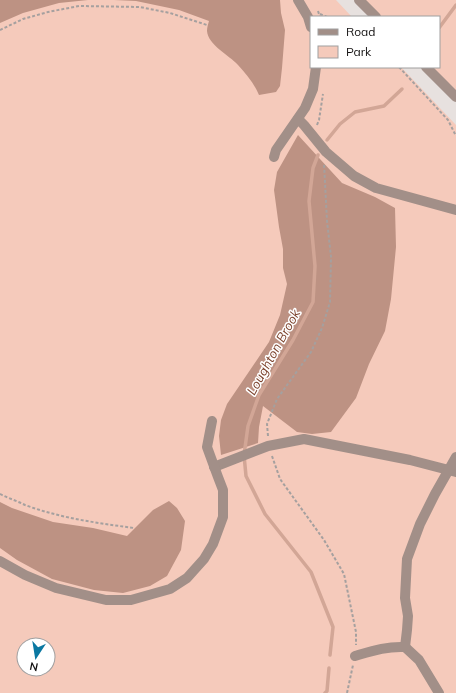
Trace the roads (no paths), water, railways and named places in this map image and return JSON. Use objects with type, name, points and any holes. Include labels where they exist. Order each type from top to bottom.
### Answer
[{"type":"street","points":[[298,0],[308,17],[310,24]]},
{"type":"street","points":[[359,0],[375,16]]},
{"type":"street","points":[[274,157],[276,150],[306,108],[313,88],[316,68]]},
{"type":"street","points":[[427,68],[456,97]]},
{"type":"street","points":[[298,119],[304,124],[326,152],[354,176],[376,188],[456,210]]},
{"type":"street","points":[[0,561],[25,575],[56,588],[106,600],[131,600],[170,589],[187,578],[204,559],[213,544],[223,517],[223,490],[207,448],[212,421]]},
{"type":"street","points":[[214,467],[268,446],[304,439],[402,458],[452,472]]},
{"type":"street","points":[[405,647],[408,616],[405,598],[407,559],[420,524],[452,472],[456,457]]},
{"type":"street","points":[[355,656],[377,649],[394,646],[405,647],[419,660],[439,693]]},
{"type":"waterway","name":"Loughton Brook","points":[[440,27],[456,5]]},
{"type":"waterway","name":"Loughton Brook","points":[[327,140],[340,124],[355,112],[384,106],[402,89]]},
{"type":"waterway","name":"Loughton Brook","points":[[318,155],[313,168],[309,201],[315,266],[313,302],[293,340],[259,395],[248,426],[244,455],[246,476],[265,514],[311,572],[333,627],[330,655]]},
{"type":"waterway","name":"Loughton Brook","points":[[325,693],[327,691],[329,668]]}]
